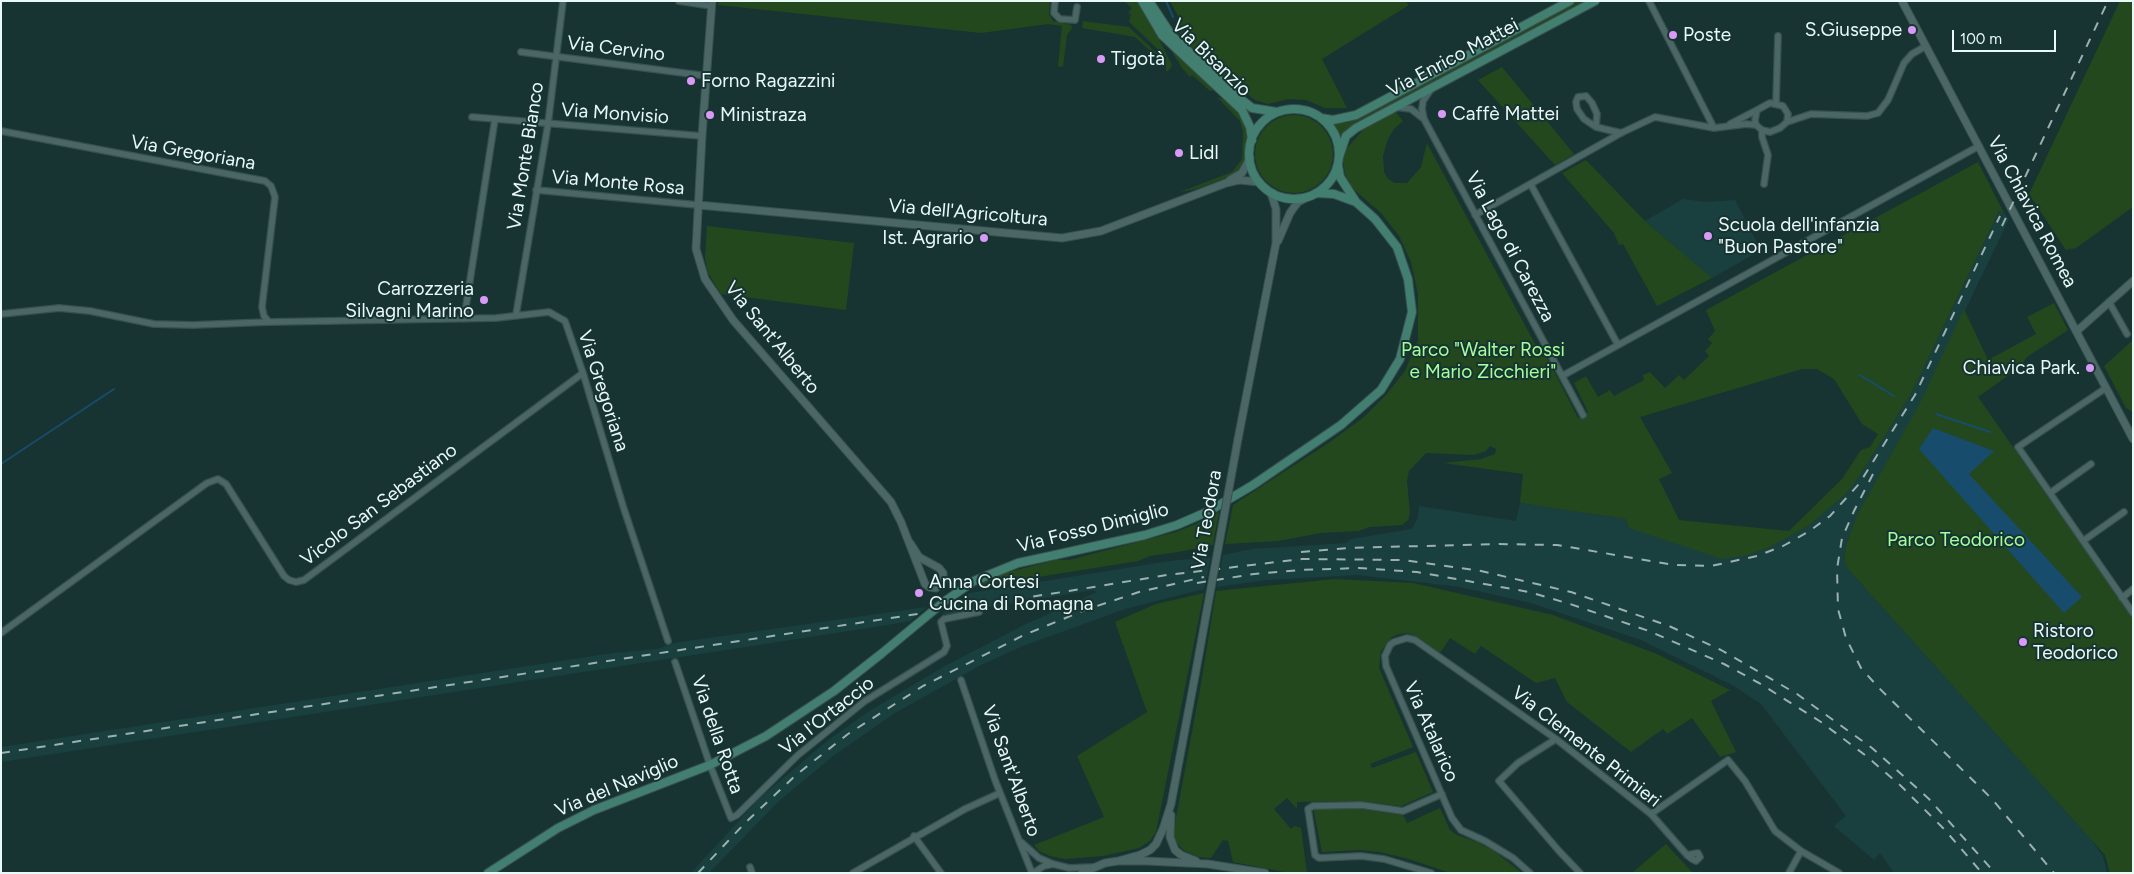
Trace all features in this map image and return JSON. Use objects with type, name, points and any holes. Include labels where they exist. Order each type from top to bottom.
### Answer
[{"type":"main road","name":"Via Bisanzio","points":[[1142,1],[1162,35],[1242,110],[1250,127],[1252,140]]},
{"type":"main road","name":"Via Bisanzio","points":[[1149,1],[1172,36],[1234,93],[1252,108],[1279,112]]},
{"type":"main road","name":"Via Enrico Mattei","points":[[1321,118],[1333,120],[1356,114],[1570,1]]},
{"type":"main road","name":"Via Enrico Mattei","points":[[1338,161],[1346,136],[1356,128],[1595,1]]},
{"type":"main road","points":[[1296,109],[1309,112],[1321,118],[1331,128],[1338,142],[1338,161],[1333,176],[1326,186],[1308,197],[1289,199],[1271,193],[1259,182],[1253,172],[1250,158],[1252,140],[1263,122],[1279,112],[1296,109]]},
{"type":"main road","name":"Via Fosso Dimiglio","points":[[710,765],[766,736],[799,716],[881,654],[945,601],[974,581],[1018,563],[1145,535],[1178,525],[1209,511],[1253,485],[1341,425],[1381,390],[1400,359],[1412,312],[1408,279],[1397,247],[1376,220],[1356,202],[1340,177],[1338,161]]},
{"type":"main road","name":"Via Fosso Dimiglio","points":[[1317,193],[1334,194],[1356,202]]},
{"type":"main road","name":"Via del Naviglio","points":[[488,873],[558,828],[594,810],[710,765]]},
{"type":"street","name":"Via Monte Bianco","points":[[516,315],[548,124],[563,1]]},
{"type":"street","points":[[679,1],[712,4]]},
{"type":"street","points":[[1055,1],[1054,14],[1060,19],[1075,20],[1077,7]]},
{"type":"street","points":[[1649,1],[1714,128]]},
{"type":"street","name":"Via Chiavica Romea","points":[[1902,1],[2131,433]]},
{"type":"street","name":"Via Sant'Alberto","points":[[712,4],[698,205],[698,256],[705,279],[715,296],[787,385],[891,502],[910,543],[925,584],[936,588],[943,580],[943,574],[939,568],[919,557],[910,543]]},
{"type":"street","points":[[1776,103],[1778,36]]},
{"type":"street","points":[[1475,215],[1621,133],[1655,117],[1714,128],[1746,124],[1756,125],[1762,130],[1770,132],[1787,122],[1811,114],[1867,116],[1878,113],[1888,100],[1904,63],[1912,54],[1926,46]]},
{"type":"street","name":"Via Cervino","points":[[521,52],[707,76]]},
{"type":"street","points":[[1424,119],[1423,101],[1434,87]]},
{"type":"street","points":[[1596,127],[1597,114],[1592,103],[1586,96],[1578,97],[1576,102],[1577,109],[1589,123],[1596,127],[1621,133]]},
{"type":"street","points":[[1728,126],[1770,103],[1783,106],[1788,114],[1787,122]]},
{"type":"street","points":[[1396,107],[1411,109],[1424,119]]},
{"type":"street","points":[[1756,125],[1757,110]]},
{"type":"street","name":"Via Monvisio","points":[[472,117],[702,136]]},
{"type":"street","points":[[464,318],[495,119]]},
{"type":"street","name":"Via Lago di Carezza","points":[[1424,119],[1583,415]]},
{"type":"street","points":[[1762,130],[1762,137],[1768,155],[1764,184]]},
{"type":"street","name":"Via Gregoriana","points":[[1,131],[265,181],[271,186],[275,197],[262,307],[264,316],[269,322]]},
{"type":"street","points":[[1562,376],[1979,146]]},
{"type":"street","name":"Via dell'Agricoltura","points":[[1226,183],[1242,173],[1250,158]]},
{"type":"street","name":"Via dell'Agricoltura","points":[[698,205],[1062,238],[1101,231],[1226,183],[1239,180],[1259,182]]},
{"type":"street","points":[[1531,185],[1618,345]]},
{"type":"street","name":"Via Monte Rosa","points":[[536,190],[698,205]]},
{"type":"street","name":"Via Teodora","points":[[1208,864],[1181,855],[1175,850],[1170,837],[1171,804],[1276,243],[1276,209],[1271,193]]},
{"type":"street","name":"Via Teodora","points":[[1276,243],[1290,213],[1298,202],[1308,197]]},
{"type":"street","points":[[2077,331],[2133,281]]},
{"type":"street","points":[[2109,302],[2127,334]]},
{"type":"street","name":"Via Gregoriana","points":[[1,314],[59,308],[90,311],[154,324],[193,325],[464,318],[549,312],[564,321],[583,373],[623,506],[668,641]]},
{"type":"street","name":"Vicolo San Sebastiano","points":[[1,633],[207,482],[218,479],[226,484],[284,576],[296,582],[304,580],[583,373]]},
{"type":"street","points":[[2106,388],[2018,447],[2133,613]]},
{"type":"street","points":[[2050,493],[2091,464]]},
{"type":"street","points":[[2083,541],[2124,512]]},
{"type":"street","points":[[918,567],[926,562]]},
{"type":"street","points":[[2122,598],[2133,589]]},
{"type":"street","name":"Via l'Ortaccio","points":[[731,818],[798,755],[865,701],[944,652],[947,646],[941,622],[944,618],[979,612]]},
{"type":"street","name":"Via Atalarico","points":[[1459,671],[1410,638],[1402,638],[1394,642],[1390,645],[1385,656],[1386,666],[1452,818],[1461,830],[1513,858],[1530,873]]},
{"type":"street","name":"Via della Rotta","points":[[675,662],[710,765],[731,818]]},
{"type":"street","name":"Via Clemente Primieri","points":[[1459,671],[1556,739],[1651,814],[1687,855]]},
{"type":"street","name":"Via Sant'Alberto","points":[[962,680],[1000,793],[1033,873]]},
{"type":"street","points":[[1556,739],[1518,763],[1499,781],[1580,873]]},
{"type":"street","points":[[1651,814],[1728,760],[1745,781],[1775,830],[1801,851],[1839,873]]},
{"type":"street","points":[[853,873],[914,836],[1000,793]]},
{"type":"street","points":[[1431,873],[1384,859],[1361,856],[1320,858],[1315,855],[1308,810],[1313,806],[1360,805],[1403,811],[1442,794]]},
{"type":"street","name":"Via Teodora","points":[[1118,861],[1140,855],[1156,844],[1171,804]]},
{"type":"street","points":[[1016,835],[1032,852],[1053,864],[1069,868],[1094,867],[1118,861],[1208,864],[1265,873]]},
{"type":"street","points":[[914,836],[941,873]]},
{"type":"street","points":[[1789,873],[1801,851]]},
{"type":"street","points":[[1033,873],[1044,866],[1053,864]]},
{"type":"street","points":[[1082,873],[1094,867]]},
{"type":"shaded area","name":"Scuola dell'infanzia \"Buon Pastore\"","points":[[1683,199],[1706,202],[1735,200],[1761,250],[1712,278],[1645,221]]},
{"type":"shaded area","points":[[1999,211],[2004,213],[2009,219],[1919,406],[1858,513],[1846,545],[1844,560],[1848,569],[2090,838],[2103,856],[2107,873],[1894,873],[1880,853],[1874,860],[1834,826],[1846,816],[1761,704],[1734,686],[1641,640],[1531,603],[1460,587],[1357,575],[1267,580],[1217,587],[1223,555],[1252,549],[1346,543],[1351,539],[1412,529],[1418,517],[1419,506],[1516,521],[1520,503],[1626,519],[1629,528],[1747,555],[1768,548],[1808,526],[1846,494],[1860,475],[1911,394]]},
{"type":"shaded area","points":[[1211,557],[1204,589],[1125,609],[1023,646],[981,665],[895,713],[833,756],[779,801],[709,873],[691,873],[760,798],[827,741],[868,712],[943,667],[1024,625],[1097,592],[1093,590],[941,615],[970,593],[1170,561]]},
{"type":"shaded area","points":[[927,607],[910,621],[881,626],[1,762],[1,747],[613,653],[657,649],[674,643]]},
{"type":"green space","points":[[719,1],[1050,1],[1049,14],[1053,21],[1071,25],[1072,28],[1067,35],[1063,67],[1058,66],[1062,26],[1048,24],[981,33],[718,5]]},
{"type":"green space","points":[[1124,1],[1140,1],[1171,63],[1172,66],[1168,71],[1166,71],[1166,57],[1129,22],[1131,14],[1128,13],[1132,8]]},
{"type":"green space","points":[[1170,1],[1405,1],[1409,5],[1322,59],[1347,108],[1325,108],[1306,100],[1288,99],[1268,104],[1255,100],[1206,62],[1177,31],[1179,18]]},
{"type":"green space","points":[[1577,1],[1589,1],[1353,124],[1339,139],[1332,123],[1346,123],[1356,119]]},
{"type":"green space","points":[[2120,1],[2133,1],[2133,207],[2076,248],[2066,250],[2029,194]]},
{"type":"green space","points":[[1083,21],[1129,27],[1162,58],[1163,63],[1135,37],[1082,28]]},
{"type":"green space","points":[[1172,48],[1215,90],[1210,91],[1192,75],[1190,77],[1182,68],[1171,50]]},
{"type":"green space","points":[[1502,67],[1574,154],[1555,165],[1478,80]]},
{"type":"green space","points":[[1217,97],[1230,102],[1240,113],[1245,124],[1248,138],[1246,161],[1231,176],[1196,189],[1180,192],[1232,172],[1242,159],[1243,132],[1240,121]]},
{"type":"green space","name":"Parco \"Walter Rossi e Mario Zicchieri\"","points":[[1396,112],[1403,121],[1394,129],[1388,139],[1383,156],[1384,172],[1388,179],[1395,183],[1407,183],[1421,167],[1427,143],[1542,357],[1546,356],[1578,418],[1588,412],[1574,383],[1586,376],[1598,397],[1610,390],[1614,396],[1644,380],[1643,375],[1650,372],[1665,388],[1679,375],[1684,380],[1709,356],[1705,351],[1712,343],[1708,339],[1715,331],[1706,310],[1978,162],[2004,213],[1999,211],[1911,394],[1860,475],[1846,494],[1808,526],[1768,548],[1747,555],[1722,559],[1629,528],[1626,519],[1520,503],[1523,474],[1443,463],[1481,459],[1495,454],[1496,449],[1490,446],[1486,451],[1474,455],[1426,453],[1409,471],[1407,480],[1410,514],[1408,520],[1402,525],[1369,527],[1359,531],[1321,533],[1278,541],[1225,544],[1233,505],[1330,442],[1364,417],[1386,395],[1405,371],[1418,340],[1418,294],[1411,262],[1399,236],[1381,213],[1351,187],[1345,174],[1343,160],[1347,148],[1363,130]],"holes":[[[1802,369],[1817,369],[1834,379],[1862,424],[1878,434],[1870,447],[1861,450],[1842,479],[1789,531],[1679,520],[1659,479],[1672,473],[1640,417]]]},
{"type":"green space","points":[[1294,115],[1309,118],[1321,127],[1330,139],[1333,154],[1330,169],[1321,181],[1309,190],[1294,193],[1279,190],[1267,181],[1258,169],[1255,154],[1258,139],[1267,127],[1279,118]]},
{"type":"green space","points":[[1586,160],[1645,221],[1712,278],[1657,306],[1623,244],[1619,245],[1614,233],[1562,173]]},
{"type":"green space","points":[[707,226],[854,243],[846,310],[721,294],[708,273],[705,258]]},
{"type":"green space","name":"Parco Teodorico","points":[[2054,303],[2068,330],[2027,357],[2019,368],[1978,397],[2133,619],[2133,873],[2110,873],[2105,855],[1848,569],[1844,560],[1846,545],[1858,513],[1919,405],[1964,309],[1988,360],[2036,334],[2027,317]]},
{"type":"green space","points":[[2133,340],[2133,411],[2131,411],[2126,408],[2104,366]]},
{"type":"green space","points":[[1219,512],[1213,545],[1150,556],[1138,561],[982,586],[983,582],[1001,574],[1056,560],[1069,560],[1176,532]]},
{"type":"green space","points":[[1334,579],[1413,583],[1553,615],[1657,654],[1730,690],[1711,701],[1736,752],[1720,757],[1692,718],[1667,734],[1663,729],[1631,752],[1567,702],[1555,678],[1536,683],[1481,646],[1475,654],[1450,638],[1440,653],[1416,636],[1408,633],[1399,634],[1392,637],[1381,651],[1379,668],[1413,747],[1370,764],[1372,768],[1416,752],[1433,792],[1401,806],[1361,801],[1297,802],[1297,809],[1287,798],[1274,809],[1291,829],[1294,826],[1301,828],[1307,873],[1289,873],[1233,862],[1228,841],[1223,840],[1211,858],[1199,857],[1183,850],[1174,839],[1174,829],[1216,591]]},
{"type":"green space","points":[[1204,593],[1156,832],[1150,841],[1139,848],[1103,856],[1065,859],[1050,856],[1039,851],[1034,845],[1104,817],[1077,756],[1147,712],[1115,622],[1156,604]]},
{"type":"green space","points":[[1440,808],[1450,830],[1494,851],[1522,873],[1450,873],[1409,859],[1380,852],[1359,850],[1322,852],[1314,812],[1315,809],[1358,809],[1403,815],[1407,823]]},
{"type":"green space","points":[[1666,844],[1693,873],[1632,873]]},
{"type":"water","points":[[1933,428],[1994,451],[1969,474],[2082,597],[2064,613],[1919,449]]},
{"type":"waterway","points":[[1166,1],[1173,17]]},
{"type":"waterway","points":[[1860,375],[1894,396]]},
{"type":"waterway","points":[[1,464],[114,389]]},
{"type":"waterway","points":[[1936,414],[1990,432]]},
{"type":"railway","points":[[2002,226],[2108,1]]},
{"type":"railway","points":[[1301,552],[1348,548],[1497,544],[1557,545],[1674,565],[1711,566],[1757,556],[1783,546],[1808,532],[1830,516],[1859,484],[1915,395],[2000,216]]},
{"type":"railway","points":[[1873,474],[1842,538],[1837,569],[1838,609],[1846,638],[1861,668],[1992,799],[2054,873]]},
{"type":"railway","points":[[1,753],[1167,575],[1302,559],[1403,560],[1481,571],[1571,592],[1669,626],[1721,650],[1797,694],[1872,748],[1929,799],[1995,873]]},
{"type":"railway","points":[[1197,583],[1254,574],[1300,570],[1359,568],[1417,572],[1529,592],[1649,631],[1724,664],[1759,683],[1821,722],[1865,755],[1901,786],[1945,830],[1982,873]]},
{"type":"railway","points":[[698,873],[745,823],[796,775],[848,734],[923,686],[1024,635],[1085,610],[1139,592],[1204,577]]},
{"type":"place","name":"S.Giuseppe","points":[[1912,30]]},
{"type":"place","name":"Poste","points":[[1673,35]]},
{"type":"place","name":"Tigotà","points":[[1101,59]]},
{"type":"place","name":"Forno Ragazzini","points":[[691,81]]},
{"type":"place","name":"Caffè Mattei","points":[[1442,114]]},
{"type":"place","name":"Ministraza","points":[[710,115]]},
{"type":"place","name":"Lidl","points":[[1179,153]]},
{"type":"place","name":"Scuola dell'infanzia \"Buon Pastore\"","points":[[1708,236]]},
{"type":"place","name":"Ist. Agrario","points":[[984,238]]},
{"type":"place","name":"Carrozzeria Silvagni Marino","points":[[484,300]]},
{"type":"place","name":"Chiavica Park.","points":[[2090,368]]},
{"type":"place","name":"Anna Cortesi Cucina di Romagna","points":[[919,593]]},
{"type":"place","name":"Ristoro Teodorico","points":[[2023,642]]}]
